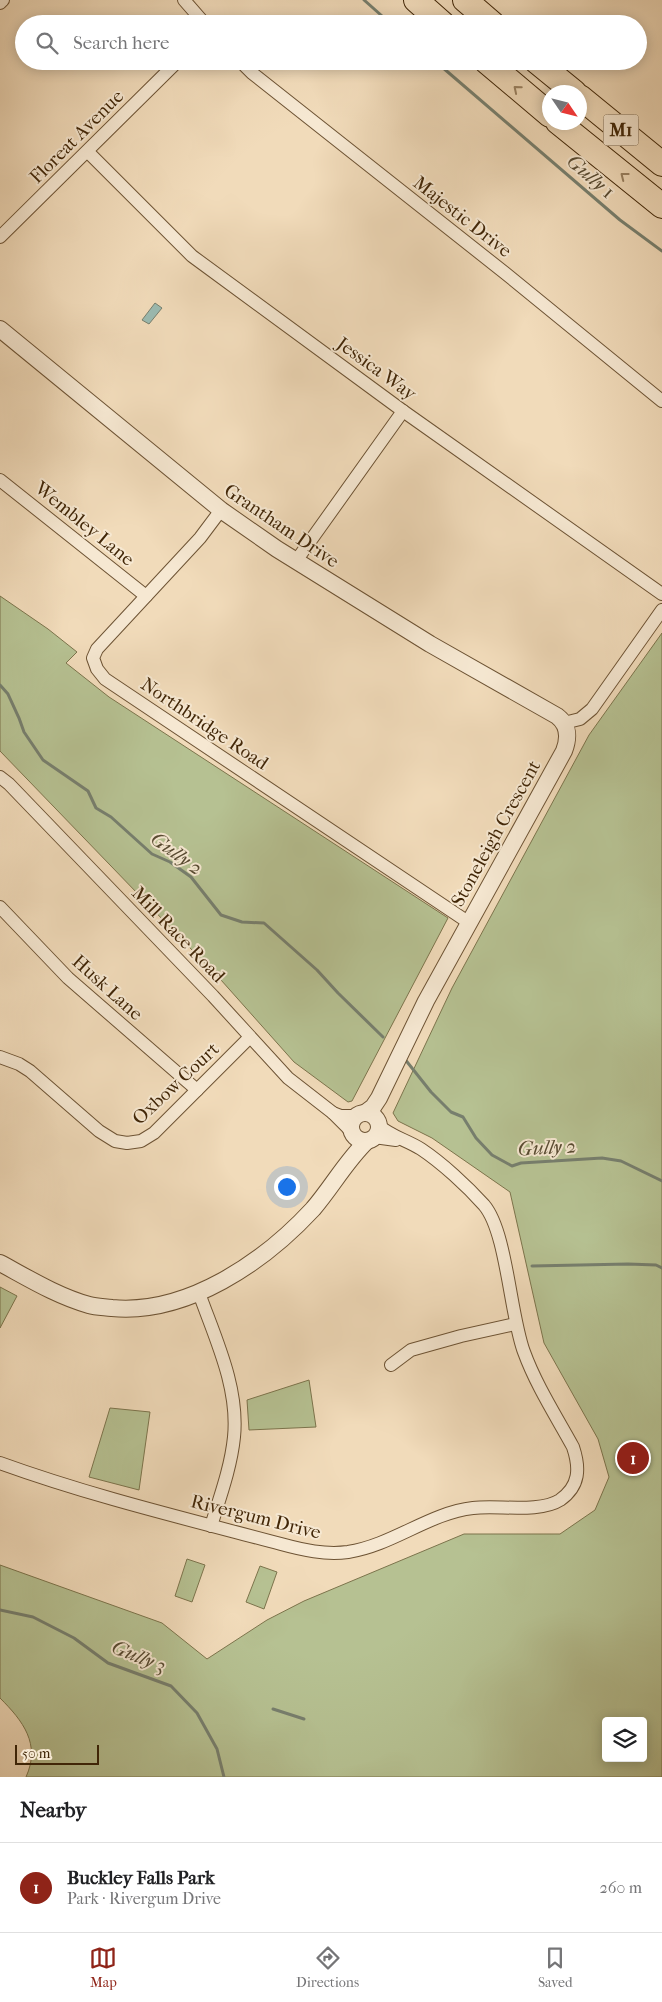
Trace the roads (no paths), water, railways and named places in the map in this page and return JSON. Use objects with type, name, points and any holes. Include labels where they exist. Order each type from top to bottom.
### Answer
[{"type":"highway","points":[[416,0],[433,15]]},
{"type":"highway","points":[[465,0],[482,15]]},
{"type":"highway","points":[[497,70],[542,108]]},
{"type":"highway","points":[[547,70],[565,85]]},
{"type":"highway","name":"M1","points":[[587,103],[662,164]]},
{"type":"highway","name":"M1","points":[[568,130],[662,206]]},
{"type":"street","points":[[0,3],[3,0]]},
{"type":"street","points":[[184,0],[197,15]]},
{"type":"street","name":"Floreat Avenue","points":[[0,237],[169,70]]},
{"type":"street","name":"Majestic Drive","points":[[249,70],[505,273],[662,401]]},
{"type":"street","name":"Jessica Way","points":[[88,152],[192,256],[404,411],[662,594]]},
{"type":"street","name":"Grantham Drive","points":[[0,329],[221,510],[296,561],[430,644],[557,716],[564,722]]},
{"type":"street","points":[[296,561],[404,411]]},
{"type":"street","name":"Wembley Lane","points":[[0,480],[146,596]]},
{"type":"street","name":"Northbridge Road","points":[[221,510],[200,538],[98,649],[93,658],[96,669],[105,679],[468,922]]},
{"type":"street","points":[[564,722],[580,719],[592,709],[662,610]]},
{"type":"street","name":"Stoneleigh Crescent","points":[[365,1128],[373,1107],[426,1001],[564,751],[568,733],[564,722]]},
{"type":"street","name":"Mill Race Road","points":[[0,777],[14,789],[213,996],[249,1038],[288,1078],[333,1113],[365,1128]]},
{"type":"street","name":"Husk Lane","points":[[0,907],[68,978],[197,1090]]},
{"type":"street","name":"Oxbow Court","points":[[0,1057],[20,1064],[30,1071],[99,1131],[114,1141],[127,1143],[141,1141],[154,1133],[249,1038]]},
{"type":"street","points":[[0,1263],[39,1284],[90,1306],[127,1309],[167,1304],[199,1293],[283,1239],[314,1208],[345,1166],[365,1128]]},
{"type":"street","name":"Rivergum Drive","points":[[0,1463],[75,1488],[211,1526],[310,1551],[330,1553],[350,1552],[385,1541],[439,1516],[453,1512],[473,1508],[551,1505],[573,1488],[577,1479],[578,1461],[573,1447],[524,1352],[515,1324],[500,1247],[492,1218],[485,1206],[436,1159],[420,1148],[388,1133],[365,1128]]},
{"type":"street","points":[[199,1293],[229,1380],[234,1420],[231,1459],[211,1526]]},
{"type":"street","points":[[391,1365],[411,1350],[515,1324]]},
{"type":"water","points":[[155,303],[162,308],[149,324],[142,320]]},
{"type":"waterway","name":"Gully 1","points":[[364,0],[381,15]]},
{"type":"waterway","name":"Gully 1","points":[[445,70],[620,220],[662,251]]},
{"type":"waterway","name":"Gully 2","points":[[0,685],[8,694],[24,732],[43,760],[88,791],[96,808],[111,817],[152,854],[170,862],[191,877],[221,915],[242,922],[264,923],[317,970],[383,1037]]},
{"type":"waterway","name":"Gully 2","points":[[404,1058],[431,1092],[451,1112],[463,1117],[476,1138],[492,1155],[512,1166],[521,1163],[602,1158],[621,1161],[662,1181]]},
{"type":"waterway","points":[[532,1266],[628,1264],[656,1265],[662,1268]]},
{"type":"waterway","name":"Gully 3","points":[[0,1610],[33,1617],[74,1638],[108,1663],[171,1686],[197,1713],[217,1749],[224,1777]]},
{"type":"waterway","points":[[273,1709],[304,1719]]},
{"type":"place","name":"Buckley Falls Park","points":[[633,1458]]}]
